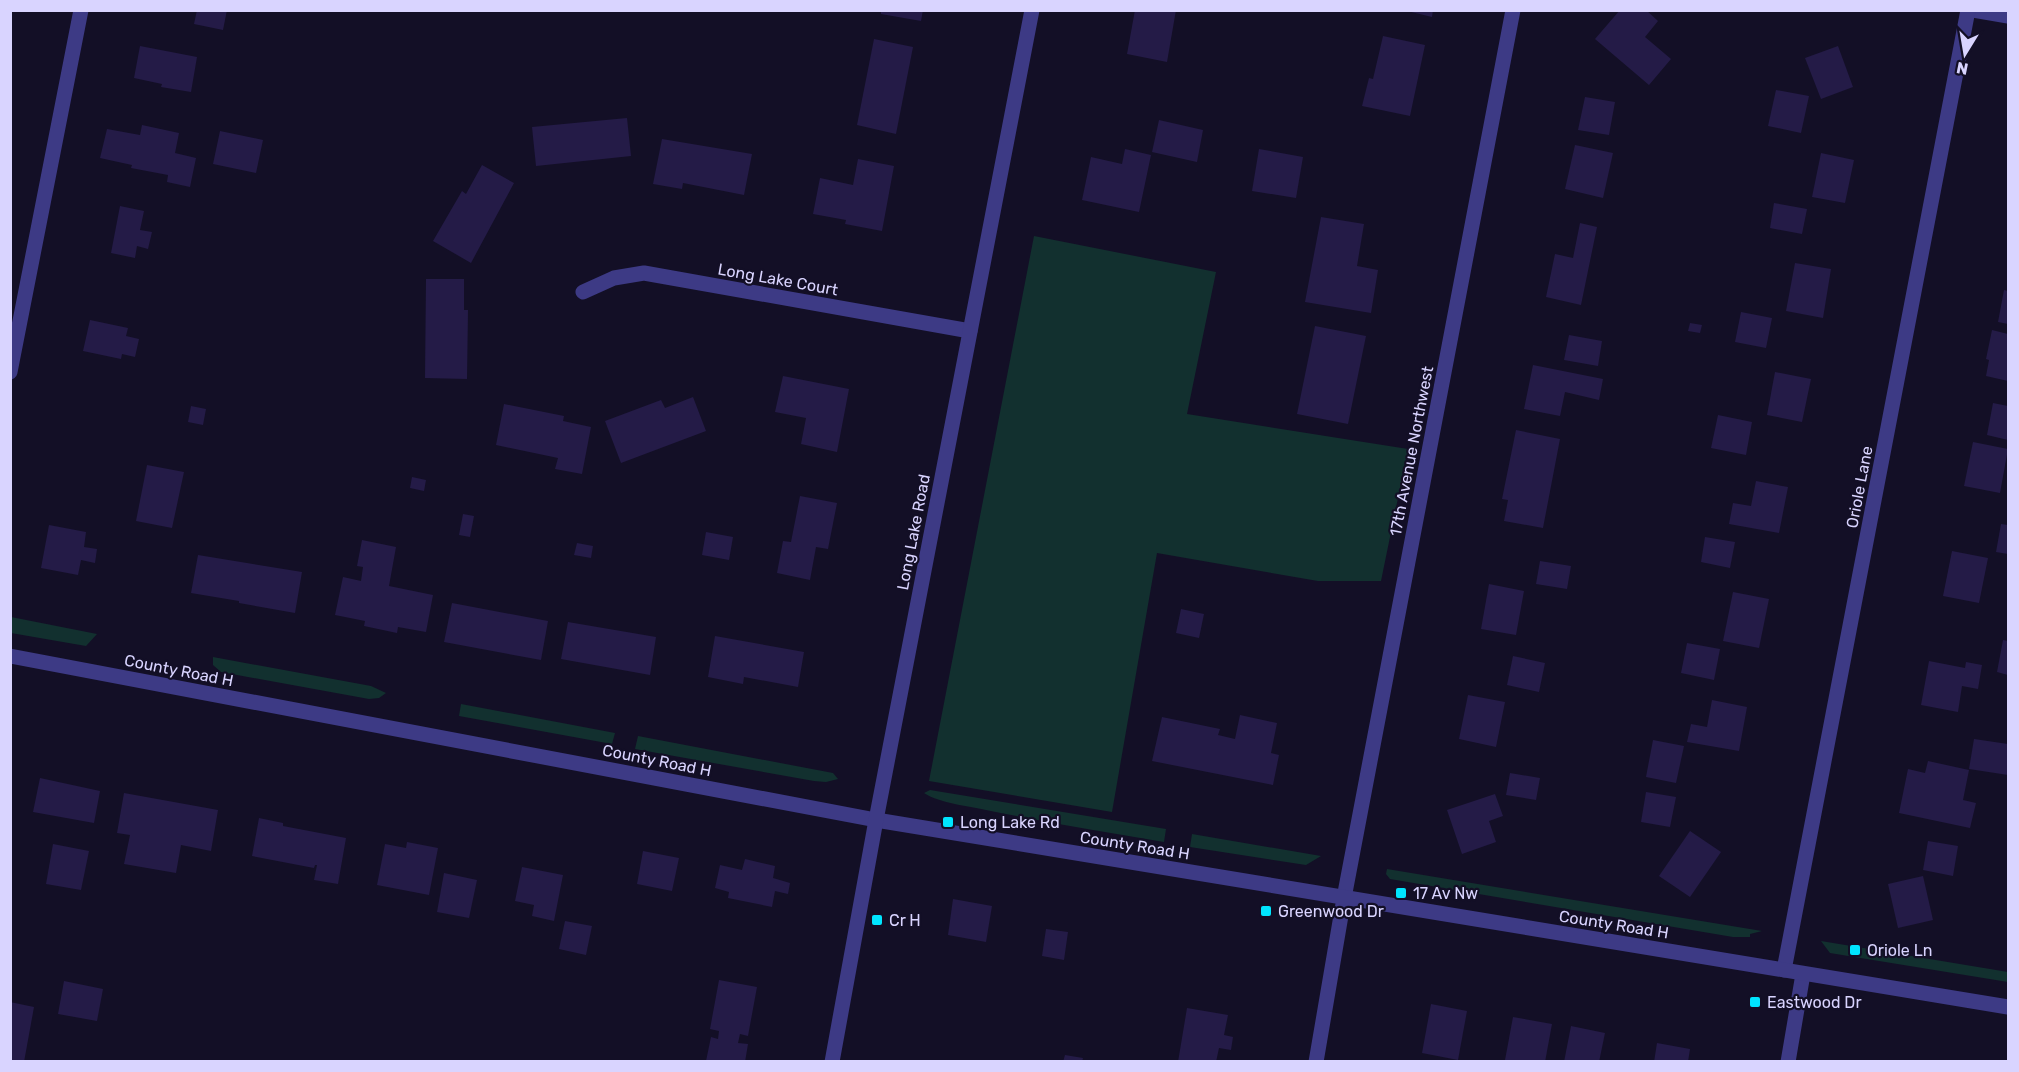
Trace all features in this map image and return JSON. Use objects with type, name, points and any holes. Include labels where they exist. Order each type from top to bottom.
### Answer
[{"type":"street","points":[[10,372],[81,10]]},
{"type":"street","name":"Long Lake Road","points":[[832,1062],[876,820],[1032,10]]},
{"type":"street","name":"17th Avenue Northwest","points":[[1316,1062],[1344,898],[1513,10]]},
{"type":"street","points":[[1970,10],[2008,16]]},
{"type":"street","name":"Oriole Lane","points":[[1784,970],[1970,10]]},
{"type":"street","name":"Long Lake Court","points":[[582,292],[614,278],[645,273],[970,331]]},
{"type":"street","name":"County Road H","points":[[10,656],[876,820],[2008,1007]]},
{"type":"street","points":[[1788,1062],[1803,974]]},
{"type":"green space","points":[[1034,236],[1216,272],[1187,414],[1408,449],[1381,581],[1318,581],[1157,553],[1112,812],[929,781]]},
{"type":"green space","points":[[10,617],[97,634],[86,646],[11,633]]},
{"type":"green space","points":[[213,657],[371,686],[386,693],[379,698],[369,699],[221,672],[213,665]]},
{"type":"green space","points":[[461,704],[615,733],[612,744],[459,716]]},
{"type":"green space","points":[[638,736],[833,773],[838,779],[826,782],[814,781],[635,749]]},
{"type":"green space","points":[[930,790],[1166,829],[1164,842],[954,804],[924,793]]},
{"type":"green space","points":[[1192,834],[1321,856],[1306,865],[1190,847]]},
{"type":"green space","points":[[1387,869],[1762,931],[1750,934],[1750,937],[1733,937],[1390,879],[1386,874]]},
{"type":"green space","points":[[1821,941],[2008,972],[2008,982],[1830,953]]},
{"type":"building","points":[[197,10],[227,10],[223,30],[194,24]]},
{"type":"building","points":[[881,10],[923,10],[921,21],[881,14]]},
{"type":"building","points":[[1135,10],[1176,10],[1167,62],[1127,54]]},
{"type":"building","points":[[1403,10],[1433,10],[1432,17]]},
{"type":"building","points":[[1620,10],[1646,10],[1658,21],[1645,37],[1671,59],[1649,85],[1595,39]]},
{"type":"building","points":[[1383,36],[1425,45],[1410,116],[1362,106],[1369,78],[1373,79]]},
{"type":"building","points":[[874,39],[913,47],[896,134],[857,125]]},
{"type":"building","points":[[140,46],[197,57],[191,92],[161,87],[162,84],[134,78]]},
{"type":"building","points":[[1838,46],[1853,87],[1821,99],[1805,58]]},
{"type":"building","points":[[1776,90],[1809,96],[1801,133],[1768,126]]},
{"type":"building","points":[[1585,97],[1615,102],[1609,135],[1578,130]]},
{"type":"building","points":[[627,118],[631,156],[536,166],[532,127]]},
{"type":"building","points":[[1159,120],[1203,130],[1197,162],[1152,152]]},
{"type":"building","points":[[142,125],[179,133],[175,153],[196,158],[190,187],[167,182],[168,175],[131,168],[132,165],[100,158],[107,129],[140,135]]},
{"type":"building","points":[[220,131],[263,140],[256,173],[213,164]]},
{"type":"building","points":[[662,139],[752,154],[744,195],[683,183],[682,189],[653,184]]},
{"type":"building","points":[[1575,145],[1613,153],[1603,198],[1565,189]]},
{"type":"building","points":[[1125,149],[1151,155],[1139,212],[1082,200],[1091,157],[1122,164]]},
{"type":"building","points":[[1259,149],[1303,157],[1296,198],[1252,191]]},
{"type":"building","points":[[1821,153],[1854,160],[1845,203],[1812,197]]},
{"type":"building","points":[[858,159],[894,166],[882,231],[845,224],[846,220],[813,214],[820,178],[853,185]]},
{"type":"building","points":[[482,165],[514,183],[471,263],[433,241],[462,191],[466,194]]},
{"type":"building","points":[[1774,203],[1807,209],[1802,234],[1770,228]]},
{"type":"building","points":[[120,206],[144,211],[140,230],[152,232],[148,249],[137,246],[135,258],[111,253]]},
{"type":"building","points":[[1321,217],[1364,224],[1357,266],[1378,270],[1371,313],[1305,302]]},
{"type":"building","points":[[1580,223],[1597,227],[1581,305],[1546,297],[1555,254],[1573,258]]},
{"type":"building","points":[[1795,263],[1831,269],[1823,318],[1786,311]]},
{"type":"building","points":[[426,279],[464,279],[464,310],[468,310],[467,379],[425,378]]},
{"type":"building","points":[[2004,290],[2008,291],[2008,324],[1998,322]]},
{"type":"building","points":[[1741,312],[1772,318],[1766,348],[1735,342]]},
{"type":"building","points":[[90,320],[128,328],[126,336],[139,339],[135,357],[122,354],[121,359],[83,351]]},
{"type":"building","points":[[1690,323],[1702,325],[1700,333],[1688,331]]},
{"type":"building","points":[[1315,326],[1366,336],[1348,424],[1297,414]]},
{"type":"building","points":[[1992,330],[2008,334],[2008,381],[1986,376],[1989,360],[1986,359]]},
{"type":"building","points":[[1569,335],[1602,341],[1598,366],[1564,360]]},
{"type":"building","points":[[1533,365],[1603,379],[1599,400],[1565,392],[1560,416],[1524,409]]},
{"type":"building","points":[[1775,372],[1811,379],[1802,422],[1767,415]]},
{"type":"building","points":[[783,376],[849,389],[837,452],[801,444],[806,418],[775,412]]},
{"type":"building","points":[[693,397],[706,431],[621,463],[605,421],[661,400],[665,408]]},
{"type":"building","points":[[1993,403],[2008,406],[2008,440],[1987,435]]},
{"type":"building","points":[[504,404],[564,416],[563,421],[591,427],[582,474],[555,469],[558,458],[496,445]]},
{"type":"building","points":[[191,406],[206,409],[203,425],[188,422]]},
{"type":"building","points":[[1718,415],[1752,422],[1746,455],[1711,448]]},
{"type":"building","points":[[1516,430],[1560,439],[1543,528],[1504,521],[1508,500],[1502,499]]},
{"type":"building","points":[[1973,442],[2008,449],[2000,493],[1964,486]]},
{"type":"building","points":[[147,465],[184,472],[172,528],[136,521]]},
{"type":"building","points":[[412,477],[426,480],[424,491],[410,488]]},
{"type":"building","points":[[1756,481],[1788,487],[1779,533],[1729,524],[1733,503],[1751,506]]},
{"type":"building","points":[[800,496],[837,503],[828,549],[816,547],[810,580],[777,573],[783,541],[791,542]]},
{"type":"building","points":[[463,514],[474,516],[470,537],[459,535]]},
{"type":"building","points":[[2001,524],[2008,525],[2008,554],[1996,552]]},
{"type":"building","points":[[49,525],[86,532],[84,547],[97,549],[95,563],[81,560],[78,575],[41,568]]},
{"type":"building","points":[[706,532],[733,537],[729,560],[702,555]]},
{"type":"building","points":[[1705,537],[1735,542],[1730,568],[1701,562]]},
{"type":"building","points":[[362,540],[396,547],[389,586],[433,595],[426,632],[398,627],[397,633],[364,626],[365,621],[335,615],[343,577],[361,581],[363,567],[357,566]]},
{"type":"building","points":[[577,543],[593,546],[591,558],[574,555]]},
{"type":"building","points":[[1952,551],[1988,558],[1979,603],[1943,596]]},
{"type":"building","points":[[198,555],[302,572],[295,613],[191,593]]},
{"type":"building","points":[[1540,561],[1571,566],[1567,589],[1536,584]]},
{"type":"building","points":[[1489,584],[1524,591],[1516,635],[1481,629]]},
{"type":"building","points":[[1733,592],[1769,599],[1759,648],[1723,641]]},
{"type":"building","points":[[452,603],[548,621],[541,660],[444,642]]},
{"type":"building","points":[[1181,609],[1204,614],[1199,638],[1176,633]]},
{"type":"building","points":[[568,622],[656,637],[650,675],[561,659]]},
{"type":"building","points":[[715,636],[804,652],[798,687],[744,677],[743,684],[708,677]]},
{"type":"building","points":[[2003,640],[2008,641],[2008,675],[1997,672]]},
{"type":"building","points":[[1687,643],[1720,649],[1714,680],[1681,673]]},
{"type":"building","points":[[1513,656],[1545,663],[1539,692],[1507,685]]},
{"type":"building","points":[[1929,661],[1965,668],[1966,662],[1982,665],[1978,689],[1962,686],[1958,712],[1921,705]]},
{"type":"building","points":[[1468,695],[1505,702],[1496,747],[1459,739]]},
{"type":"building","points":[[1712,700],[1747,707],[1739,751],[1687,742],[1691,724],[1707,727]]},
{"type":"building","points":[[1240,715],[1277,723],[1271,753],[1279,755],[1273,785],[1152,761],[1162,717],[1220,729],[1218,735],[1235,739]]},
{"type":"building","points":[[1974,739],[2008,744],[2008,775],[1969,769]]},
{"type":"building","points":[[1653,740],[1684,746],[1676,783],[1646,777]]},
{"type":"building","points":[[1928,761],[1969,770],[1963,800],[1976,803],[1970,828],[1899,813],[1908,769],[1925,773]]},
{"type":"building","points":[[1510,773],[1540,778],[1536,800],[1506,795]]},
{"type":"building","points":[[40,778],[100,791],[94,823],[33,812]]},
{"type":"building","points":[[1646,792],[1676,797],[1670,827],[1641,822]]},
{"type":"building","points":[[124,793],[218,810],[211,851],[181,845],[176,873],[124,864],[130,835],[117,833]]},
{"type":"building","points":[[1495,794],[1503,816],[1489,821],[1496,842],[1462,854],[1447,810]]},
{"type":"building","points":[[259,818],[283,823],[283,826],[346,838],[338,884],[314,880],[317,865],[314,868],[252,856]]},
{"type":"building","points":[[1690,831],[1721,852],[1690,897],[1659,876]]},
{"type":"building","points":[[1928,841],[1958,846],[1953,876],[1923,870]]},
{"type":"building","points":[[407,842],[438,848],[429,895],[377,885],[385,844],[406,848]]},
{"type":"building","points":[[53,844],[89,851],[81,890],[46,884]]},
{"type":"building","points":[[643,851],[679,858],[672,891],[637,884]]},
{"type":"building","points":[[745,859],[775,866],[773,878],[790,883],[788,894],[775,891],[772,907],[728,898],[729,892],[715,888],[720,865],[742,870]]},
{"type":"building","points":[[522,867],[563,875],[554,921],[532,916],[534,905],[515,901]]},
{"type":"building","points":[[444,873],[477,880],[469,918],[437,912]]},
{"type":"building","points":[[1923,876],[1933,920],[1898,928],[1888,884]]},
{"type":"building","points":[[953,899],[992,906],[986,942],[948,935]]},
{"type":"building","points":[[565,921],[592,926],[586,955],[559,949]]},
{"type":"building","points":[[1046,929],[1068,932],[1064,960],[1042,956]]},
{"type":"building","points":[[719,980],[757,987],[748,1036],[740,1034],[738,1043],[748,1044],[745,1062],[706,1061],[711,1037],[718,1039],[719,1031],[710,1029]]},
{"type":"building","points":[[64,981],[103,989],[97,1021],[58,1014]]},
{"type":"building","points":[[10,1002],[34,1007],[24,1062],[10,1062]]},
{"type":"building","points":[[1431,1004],[1467,1011],[1458,1060],[1422,1053]]},
{"type":"building","points":[[1187,1008],[1228,1015],[1224,1035],[1233,1037],[1231,1050],[1219,1048],[1216,1062],[1178,1062]]},
{"type":"building","points":[[1513,1017],[1552,1024],[1545,1062],[1505,1060]]},
{"type":"building","points":[[1571,1026],[1605,1033],[1599,1062],[1564,1062]]},
{"type":"building","points":[[1657,1043],[1690,1049],[1688,1062],[1654,1062]]},
{"type":"building","points":[[1065,1055],[1083,1058],[1082,1062],[1063,1062]]},
{"type":"place","name":"Long Lake Rd","points":[[948,822]]},
{"type":"place","name":"17 Av Nw","points":[[1401,893]]},
{"type":"place","name":"Greenwood Dr","points":[[1266,911]]},
{"type":"place","name":"Cr H","points":[[877,920]]},
{"type":"place","name":"Oriole Ln","points":[[1855,950]]},
{"type":"place","name":"Eastwood Dr","points":[[1755,1002]]}]
